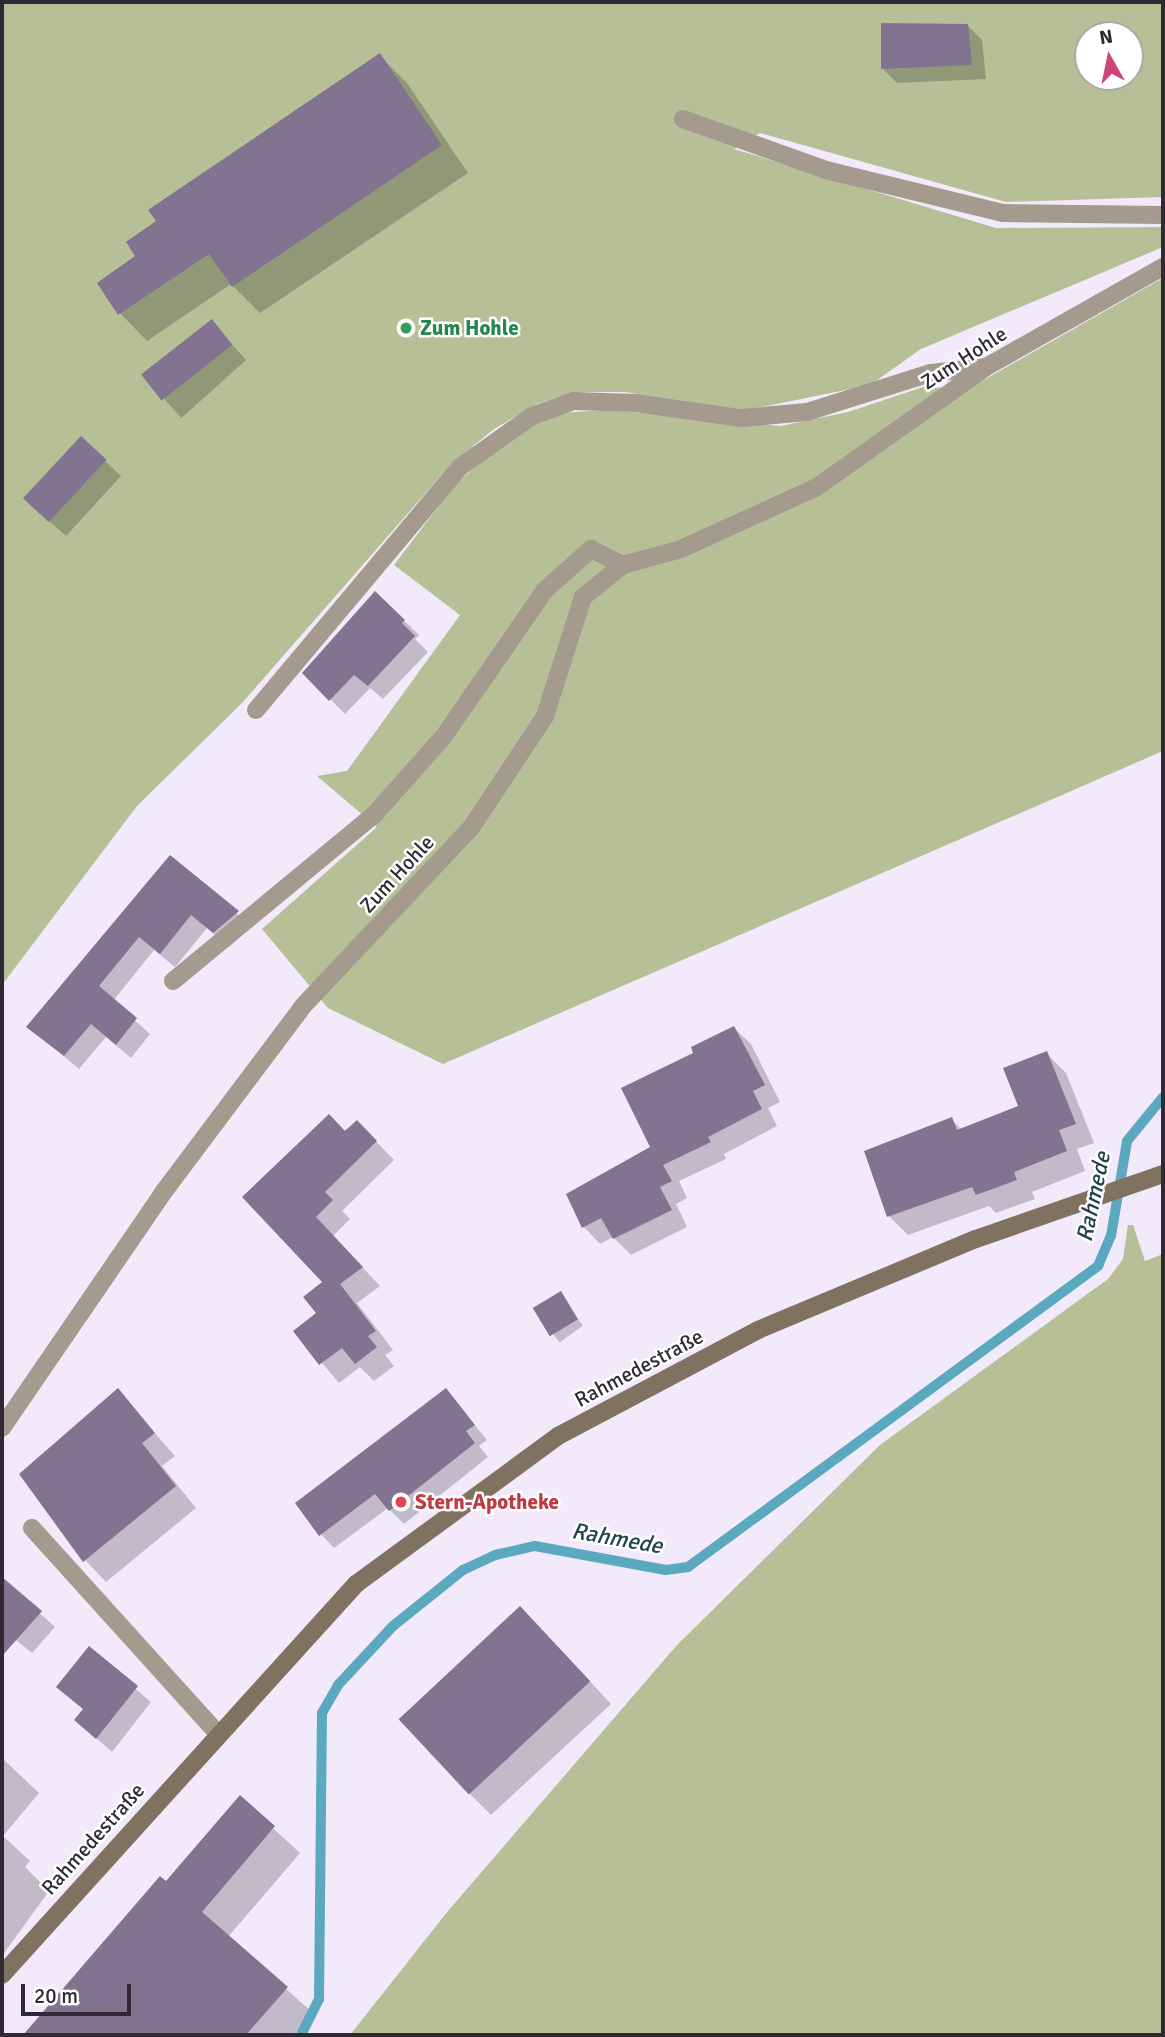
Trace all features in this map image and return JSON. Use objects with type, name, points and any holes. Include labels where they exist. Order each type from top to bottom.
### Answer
[{"type":"main road","name":"Rahmedestraße","points":[[2,1975],[355,1584],[558,1436],[758,1330],[1094,1194],[1163,1174]]},
{"type":"street","points":[[683,119],[826,170],[1003,214],[1163,215]]},
{"type":"street","name":"Zum Hohle","points":[[2,1428],[162,1194],[303,1006],[471,828],[545,716],[583,597],[623,565],[681,549],[817,487],[986,367],[1163,267]]},
{"type":"street","points":[[256,710],[460,467],[532,416],[574,401],[636,403],[742,418],[807,412],[931,373],[986,367]]},
{"type":"street","points":[[173,981],[373,815],[444,736],[545,590],[591,549],[623,565]]},
{"type":"street","points":[[32,1528],[218,1734]]},
{"type":"green space","name":"Zum Hohle","points":[[2,2],[1163,2],[1163,197],[1006,202],[760,133],[734,149],[996,228],[1163,227],[1163,247],[921,349],[870,385],[747,410],[624,392],[574,392],[537,404],[494,429],[451,464],[242,703],[137,806],[2,985]]},
{"type":"green space","points":[[1163,278],[1163,751],[443,1064],[328,1008],[262,929],[377,827],[317,776],[347,771],[460,615],[394,565],[454,486],[500,443],[556,413],[610,410],[781,426],[848,412],[923,387],[968,389]]},
{"type":"green space","points":[[1128,1225],[1133,1225],[1145,1261],[1163,1254],[1163,2035],[350,2035],[448,1911],[677,1645],[880,1445],[1108,1279],[1123,1259]]},
{"type":"building","points":[[881,23],[968,24],[972,65],[881,69]]},
{"type":"building","points":[[380,53],[442,145],[232,287],[209,254],[118,315],[97,283],[135,256],[126,242],[156,221],[148,210]]},
{"type":"building","points":[[212,319],[232,345],[161,400],[141,374]]},
{"type":"building","points":[[81,436],[107,460],[49,522],[23,498]]},
{"type":"building","points":[[375,591],[405,620],[402,623],[415,636],[368,686],[354,675],[329,701],[302,673]]},
{"type":"building","points":[[170,855],[239,911],[213,933],[191,915],[160,954],[139,937],[99,986],[137,1018],[116,1045],[91,1024],[64,1056],[26,1027]]},
{"type":"building","points":[[734,1026],[765,1085],[753,1091],[762,1109],[708,1137],[711,1142],[663,1165],[672,1181],[660,1187],[672,1210],[613,1239],[601,1218],[582,1228],[566,1194],[650,1147],[621,1088],[693,1053],[691,1047]]},
{"type":"building","points":[[1047,1051],[1076,1124],[1059,1130],[1067,1151],[1014,1172],[1017,1180],[976,1195],[972,1187],[887,1217],[864,1151],[952,1117],[957,1130],[1018,1106],[1003,1068]]},
{"type":"building","points":[[329,1114],[345,1131],[357,1120],[377,1141],[325,1192],[333,1200],[316,1217],[363,1267],[340,1284],[376,1331],[368,1336],[377,1347],[355,1364],[342,1348],[319,1365],[293,1331],[316,1313],[303,1297],[322,1282],[242,1197]]},
{"type":"building","points":[[561,1291],[578,1319],[550,1336],[533,1308]]},
{"type":"building","points":[[118,1388],[155,1433],[142,1443],[176,1486],[83,1562],[19,1474]]},
{"type":"building","points":[[446,1388],[475,1425],[466,1431],[475,1443],[389,1511],[375,1494],[319,1536],[295,1503]]},
{"type":"building","points":[[2,1577],[42,1611],[2,1656]]},
{"type":"building","points":[[520,1606],[590,1681],[469,1795],[399,1719]]},
{"type":"building","points":[[89,1646],[138,1686],[96,1739],[74,1720],[83,1709],[56,1687]]},
{"type":"building","points":[[240,1795],[275,1826],[202,1912],[288,1987],[246,2035],[23,2035],[160,1876],[166,1881]]},
{"type":"waterway","name":"Rahmede","points":[[301,2035],[319,1999],[322,1713],[338,1685],[393,1626],[463,1570],[495,1555],[535,1546],[666,1570],[688,1567],[1098,1266],[1111,1236],[1127,1141],[1163,1097]]},
{"type":"place","name":"Zum Hohle","points":[[406,328]]},
{"type":"place","name":"Stern-Apotheke","points":[[401,1502]]}]
